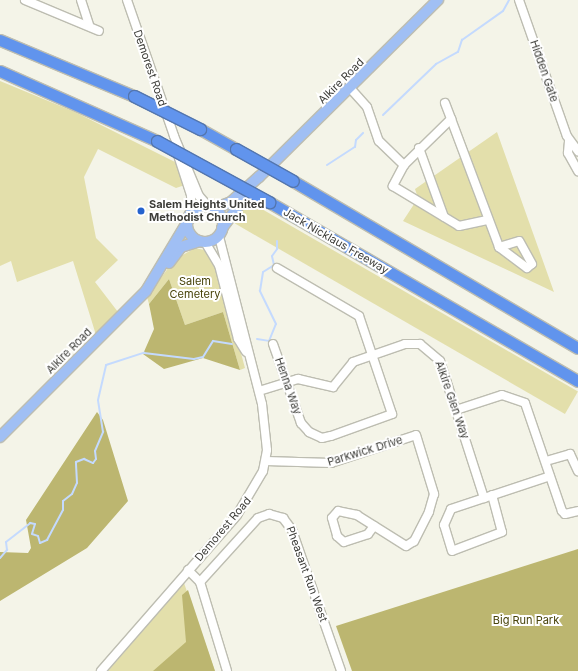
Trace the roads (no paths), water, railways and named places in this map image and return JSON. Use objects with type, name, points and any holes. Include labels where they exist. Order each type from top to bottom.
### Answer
[{"type":"highway","points":[[0,40],[134,96],[200,129],[293,181],[578,348]]},
{"type":"highway","name":"Jack Nicklaus Freeway","points":[[0,71],[157,141],[269,202],[578,382]]},
{"type":"main road","name":"Alkire Road","points":[[211,208],[231,202],[259,177],[438,0]]},
{"type":"main road","name":"Alkire Road","points":[[221,232],[259,177]]},
{"type":"main road","points":[[211,208],[220,216],[221,232],[202,242],[190,234],[190,217],[211,208]]},
{"type":"main road","name":"Alkire Road","points":[[153,281],[174,239],[190,217]]},
{"type":"main road","name":"Alkire Road","points":[[0,437],[153,281],[180,248],[202,242]]},
{"type":"street","points":[[25,0],[89,25],[100,31]]},
{"type":"street","points":[[81,0],[89,25]]},
{"type":"street","name":"Demorest Road","points":[[127,0],[174,136],[198,196],[211,208]]},
{"type":"street","name":"Hidden Gate","points":[[519,0],[569,141],[578,151]]},
{"type":"street","points":[[350,88],[368,107],[379,141],[404,165]]},
{"type":"street","points":[[446,103],[499,247]]},
{"type":"street","points":[[451,119],[419,148],[404,165],[393,186],[444,217],[468,227],[488,220]]},
{"type":"street","name":"Demorest Road","points":[[174,136],[192,199],[190,217]]},
{"type":"street","name":"Hidden Gate","points":[[569,141],[568,154],[578,171]]},
{"type":"street","points":[[419,148],[444,217]]},
{"type":"street","name":"Demorest Road","points":[[101,671],[252,495],[266,462],[266,426],[221,232]]},
{"type":"street","name":"Demorest Road","points":[[202,242],[219,265],[238,339],[249,358]]},
{"type":"street","points":[[277,268],[356,312],[373,354]]},
{"type":"street","name":"Alkire Glen Way","points":[[259,391],[286,382],[305,379],[326,388],[334,387],[353,362],[373,354],[413,342],[427,347],[440,361],[456,410],[502,532],[452,551],[444,525],[451,509],[488,496]]},
{"type":"street","name":"Henna Way","points":[[273,344],[300,422],[309,432],[322,438],[392,414],[373,354]]},
{"type":"street","points":[[456,410],[502,395],[518,399],[531,414],[562,511],[565,514],[578,511]]},
{"type":"street","name":"Parkwick Drive","points":[[266,462],[331,464],[416,436],[434,494],[414,541],[403,545],[374,526]]},
{"type":"street","points":[[546,461],[570,454],[578,470]]},
{"type":"street","points":[[488,496],[550,476]]},
{"type":"street","points":[[343,510],[374,526],[368,534],[344,542],[337,536],[332,518],[343,510]]},
{"type":"street","name":"Pheasant Run West","points":[[200,582],[258,518],[268,514],[283,518],[292,530],[341,671]]},
{"type":"street","points":[[188,570],[200,582],[227,671]]},
{"type":"waterway","points":[[383,115],[436,64],[458,52],[462,40],[503,11],[509,0]]},
{"type":"waterway","points":[[327,165],[355,147],[356,140],[363,133]]},
{"type":"waterway","points":[[257,339],[269,341],[276,324],[260,291],[263,272],[274,265],[272,256],[277,249],[277,241]]},
{"type":"waterway","points":[[0,558],[7,550],[6,542],[30,523],[35,524],[32,534],[38,536],[40,543],[47,540],[63,510],[63,501],[72,494],[77,483],[76,462],[84,459],[93,463],[96,459],[95,451],[103,432],[98,400],[106,365],[144,353],[194,359],[203,357],[213,341],[232,344]]},
{"type":"place","name":"Salem Heights United Methodist Church","points":[[141,211]]},
{"type":"park label","name":"Salem Cemetery","points":[[195,288]]},
{"type":"park label","name":"Big Run Park","points":[[526,620]]}]
